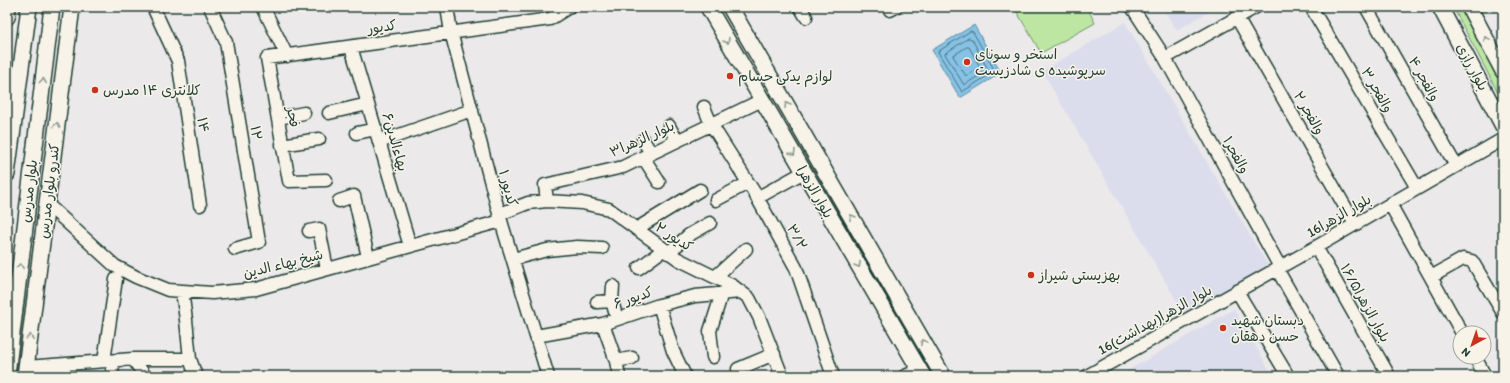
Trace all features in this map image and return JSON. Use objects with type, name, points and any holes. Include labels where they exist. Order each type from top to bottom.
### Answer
[{"type":"main road","points":[[7,17],[8,7]]},
{"type":"main road","name":"بلوار مدرس","points":[[7,174],[29,7]]},
{"type":"main road","name":"بلوار مدرس","points":[[7,374],[9,336],[52,7]]},
{"type":"main road","name":"کندرو بلوار مدرس","points":[[25,372],[72,7]]},
{"type":"main road","name":"بلوار رازی","points":[[1440,7],[1503,126]]},
{"type":"main road","name":"بلوار رازی","points":[[1469,7],[1503,71]]},
{"type":"main road","points":[[710,12],[731,8]]},
{"type":"main road","name":"بلوار الزهرا","points":[[731,8],[943,376]]},
{"type":"main road","name":"بلوار الزهرا","points":[[710,12],[922,373]]},
{"type":"main road","points":[[7,136],[14,117]]},
{"type":"main road","points":[[28,198],[52,165]]},
{"type":"street","name":"۱۴","points":[[152,7],[178,61],[200,205]]},
{"type":"street","name":"۱۲","points":[[210,7],[226,42],[259,242],[235,249]]},
{"type":"street","points":[[263,7],[287,56]]},
{"type":"street","name":"کدیور ۱","points":[[446,7],[451,32],[500,217],[548,376]]},
{"type":"street","name":"کدیور","points":[[267,58],[550,18],[569,7]]},
{"type":"street","name":"والفجر۱","points":[[1133,7],[1164,58],[1338,376]]},
{"type":"street","points":[[1164,58],[1256,7]]},
{"type":"street","name":"والفجر ۳","points":[[1311,7],[1418,188]]},
{"type":"street","name":"والفجر ۴","points":[[1366,7],[1456,166]]},
{"type":"street","name":"والفجر ۲","points":[[1237,18],[1355,224]]},
{"type":"street","name":"۶بهاءالدين","points":[[351,46],[410,246]]},
{"type":"street","name":"فجر","points":[[267,58],[289,180],[326,180]]},
{"type":"street","name":"بلوار الزهرا۳","points":[[547,201],[545,185],[623,167],[762,100]]},
{"type":"street","points":[[329,113],[368,104]]},
{"type":"street","name":"۳/۲","points":[[704,107],[710,124],[758,198],[796,268],[833,376]]},
{"type":"street","points":[[379,142],[472,110]]},
{"type":"street","points":[[278,118],[304,113]]},
{"type":"street","points":[[670,126],[677,141]]},
{"type":"street","points":[[357,133],[376,129]]},
{"type":"street","points":[[282,145],[318,139]]},
{"type":"street","name":"16بلوار الزهرا","points":[[1237,291],[1503,139]]},
{"type":"street","points":[[643,140],[647,155],[659,182]]},
{"type":"street","points":[[758,198],[804,172]]},
{"type":"street","points":[[716,200],[748,183]]},
{"type":"street","points":[[636,229],[700,190]]},
{"type":"street","points":[[339,201],[354,196],[368,257]]},
{"type":"street","name":"۲ کدیور","points":[[500,217],[528,204],[547,201],[582,203],[610,210],[666,251],[733,286],[749,298],[759,316],[782,376]]},
{"type":"street","name":"شیخ بهاء الدین","points":[[47,204],[116,266],[136,277],[168,290],[212,293],[256,289],[410,246],[500,217]]},
{"type":"street","points":[[1390,204],[1458,325]]},
{"type":"street","points":[[639,268],[710,223]]},
{"type":"street","points":[[309,231],[319,229],[327,269]]},
{"type":"street","points":[[513,259],[547,250],[577,247],[602,248]]},
{"type":"street","name":"بلوار الزهرا۱۶/۵","points":[[1316,247],[1388,374]]},
{"type":"street","points":[[715,277],[746,249]]},
{"type":"street","points":[[1434,282],[1463,259],[1472,261],[1503,313]]},
{"type":"street","points":[[112,376],[108,361],[116,279]]},
{"type":"street","points":[[613,286],[612,301],[617,319]]},
{"type":"street","points":[[182,291],[190,358],[196,376]]},
{"type":"street","points":[[1237,291],[1288,376]]},
{"type":"street","name":"16بلوار الزهرا(بهداشت)","points":[[1087,376],[1237,291]]},
{"type":"street","name":"کدیور ۶","points":[[536,336],[603,324],[659,305],[695,296],[740,292]]},
{"type":"street","points":[[713,357],[710,331],[722,294]]},
{"type":"street","points":[[597,302],[612,301]]},
{"type":"street","points":[[659,305],[673,351],[685,376]]},
{"type":"street","points":[[603,324],[616,361],[619,376]]},
{"type":"street","points":[[741,376],[738,369],[774,354]]},
{"type":"street","points":[[25,372],[108,361],[190,358]]},
{"type":"street","points":[[616,361],[632,358]]},
{"type":"street","points":[[133,359],[144,376]]},
{"type":"street","points":[[1479,365],[1485,376]]},
{"type":"street","points":[[905,376],[922,373]]},
{"type":"shaded area","points":[[1161,7],[1216,7],[1177,30]]},
{"type":"shaded area","points":[[1125,22],[1268,266],[1185,315],[1042,71]]},
{"type":"shaded area","name":"دبستان شهید حسن دهقان","points":[[1234,309],[1273,376],[1118,376]]},
{"type":"green space","points":[[1014,7],[1087,7],[1095,23],[1041,53]]},
{"type":"green space","points":[[1453,7],[1464,7],[1503,81],[1503,102]]},
{"type":"water","name":"استخر و سونای سرپوشیده ی شادزیست","points":[[974,25],[1001,73],[960,98],[932,50]]},
{"type":"place","name":"استخر و سونای سرپوشیده ی شادزیست","points":[[967,62]]},
{"type":"place","name":"لوازم یدکی حسام","points":[[730,76]]},
{"type":"place","name":"کلانتری ۱۴ مدرس","points":[[95,90]]},
{"type":"place","name":"بهزیستی شیراز","points":[[1031,275]]},
{"type":"place","name":"دبستان شهید حسن دهقان","points":[[1223,328]]}]
